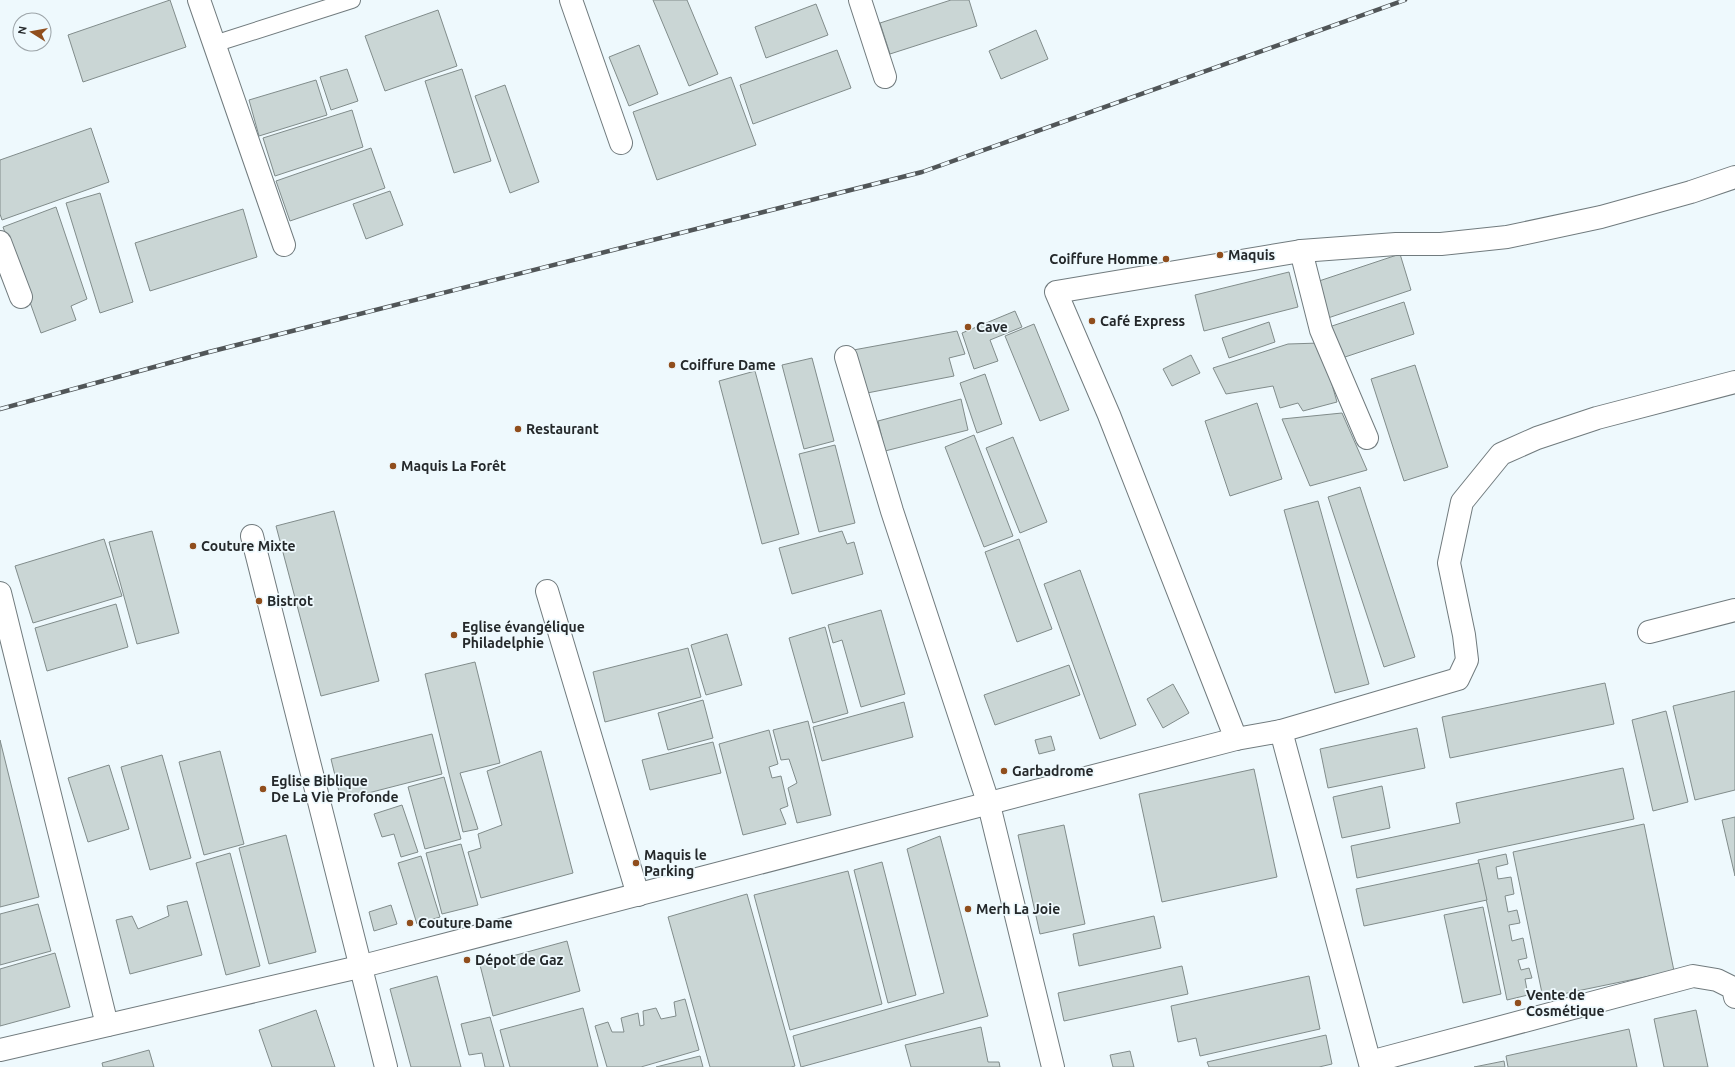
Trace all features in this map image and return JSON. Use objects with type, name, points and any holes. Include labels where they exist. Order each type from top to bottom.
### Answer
[{"type":"street","points":[[199,0],[284,245]]},
{"type":"street","points":[[571,0],[621,143]]},
{"type":"street","points":[[860,0],[885,77]]},
{"type":"street","points":[[1236,739],[1109,415],[1056,292],[1301,251],[1396,244],[1441,244],[1507,237],[1601,217],[1691,192],[1735,177]]},
{"type":"street","points":[[0,242],[21,297]]},
{"type":"street","points":[[1301,251],[1321,330],[1367,438]]},
{"type":"street","points":[[846,357],[892,511],[988,805],[1053,1067]]},
{"type":"street","points":[[0,1050],[359,967],[988,805],[1236,739],[1282,731],[1458,679],[1467,660],[1464,635],[1449,563],[1462,502],[1501,454],[1537,438],[1597,418],[1735,382]]},
{"type":"street","points":[[252,536],[359,967],[386,1067]]},
{"type":"street","points":[[547,591],[638,895]]},
{"type":"street","points":[[0,593],[107,1025]]},
{"type":"street","points":[[1649,632],[1735,610]]},
{"type":"street","points":[[1282,731],[1371,1065],[1694,976],[1716,980],[1733,988],[1735,997]]},
{"type":"lane","points":[[214,44],[352,0]]},
{"type":"building","points":[[170,0],[186,47],[83,82],[68,35]]},
{"type":"building","points":[[653,0],[687,0],[718,74],[689,86]]},
{"type":"building","points":[[951,0],[969,0],[977,26],[890,54],[880,23]]},
{"type":"building","points":[[816,4],[828,35],[766,58],[755,27]]},
{"type":"building","points":[[438,10],[457,66],[385,91],[365,36]]},
{"type":"building","points":[[1036,30],[1048,59],[1001,79],[989,51]]},
{"type":"building","points":[[639,45],[658,94],[629,106],[609,57]]},
{"type":"building","points":[[837,50],[851,88],[753,124],[740,85]]},
{"type":"building","points":[[347,69],[358,101],[331,110],[320,77]]},
{"type":"building","points":[[462,69],[491,161],[454,173],[425,81]]},
{"type":"building","points":[[731,77],[756,145],[657,180],[633,112]]},
{"type":"building","points":[[316,80],[327,115],[259,136],[249,100]]},
{"type":"building","points":[[505,85],[539,182],[510,193],[475,96]]},
{"type":"building","points":[[352,110],[363,147],[275,176],[263,138]]},
{"type":"building","points":[[91,128],[109,182],[2,220],[0,214],[0,160]]},
{"type":"building","points":[[371,148],[385,188],[290,221],[276,181]]},
{"type":"building","points":[[390,191],[403,225],[366,239],[353,204]]},
{"type":"building","points":[[100,193],[133,302],[100,313],[66,203]]},
{"type":"building","points":[[56,207],[87,299],[71,306],[76,320],[41,333],[3,227]]},
{"type":"building","points":[[243,209],[257,257],[150,291],[135,243]]},
{"type":"building","points":[[1400,254],[1411,290],[1325,319],[1313,283]]},
{"type":"building","points":[[1289,272],[1298,307],[1204,331],[1195,295]]},
{"type":"building","points":[[1404,302],[1414,334],[1339,359],[1329,327]]},
{"type":"building","points":[[1015,311],[1022,327],[990,340],[998,361],[974,369],[962,333]]},
{"type":"building","points":[[1269,322],[1275,342],[1229,358],[1222,338]]},
{"type":"building","points":[[1034,324],[1069,410],[1040,421],[1005,336]]},
{"type":"building","points":[[957,331],[965,354],[949,358],[954,376],[862,394],[848,351]]},
{"type":"building","points":[[1320,343],[1337,402],[1303,411],[1298,403],[1280,408],[1273,386],[1226,394],[1213,368],[1288,344]]},
{"type":"building","points":[[1191,355],[1200,373],[1172,386],[1163,369]]},
{"type":"building","points":[[812,358],[834,441],[804,449],[782,365]]},
{"type":"building","points":[[1415,365],[1448,467],[1404,481],[1371,379]]},
{"type":"building","points":[[755,371],[799,534],[762,544],[719,381]]},
{"type":"building","points":[[985,374],[1002,424],[977,433],[960,383]]},
{"type":"building","points":[[961,399],[968,430],[885,451],[878,421]]},
{"type":"building","points":[[1257,403],[1282,479],[1230,496],[1205,421]]},
{"type":"building","points":[[1342,413],[1367,470],[1310,486],[1282,419]]},
{"type":"building","points":[[974,435],[1013,536],[984,547],[945,447]]},
{"type":"building","points":[[1013,437],[1047,522],[1020,533],[986,448]]},
{"type":"building","points":[[835,445],[855,523],[819,532],[799,454]]},
{"type":"building","points":[[1360,487],[1415,657],[1384,667],[1328,497]]},
{"type":"building","points":[[1318,501],[1369,684],[1335,693],[1284,510]]},
{"type":"building","points":[[334,511],[379,681],[321,696],[276,526]]},
{"type":"building","points":[[152,531],[179,633],[137,644],[109,542]]},
{"type":"building","points":[[842,531],[847,544],[854,542],[863,574],[792,594],[779,548]]},
{"type":"building","points":[[104,539],[122,596],[33,623],[15,566]]},
{"type":"building","points":[[1019,539],[1052,629],[1017,642],[985,552]]},
{"type":"building","points":[[1080,570],[1136,725],[1100,739],[1044,584]]},
{"type":"building","points":[[116,604],[128,647],[47,671],[35,628]]},
{"type":"building","points":[[881,610],[905,694],[861,707],[842,640],[833,643],[828,625]]},
{"type":"building","points":[[825,627],[848,713],[813,723],[789,638]]},
{"type":"building","points":[[727,634],[742,685],[706,695],[691,645]]},
{"type":"building","points":[[688,648],[701,697],[605,722],[593,672]]},
{"type":"building","points":[[475,662],[500,763],[460,773],[478,829],[463,832],[425,674]]},
{"type":"building","points":[[1069,665],[1080,695],[995,725],[984,695]]},
{"type":"building","points":[[1605,683],[1614,724],[1450,758],[1442,717]]},
{"type":"building","points":[[1173,684],[1189,713],[1163,728],[1147,699]]},
{"type":"building","points":[[1735,691],[1735,790],[1695,800],[1673,706]]},
{"type":"building","points":[[703,700],[713,738],[668,750],[658,713]]},
{"type":"building","points":[[904,702],[913,737],[822,761],[813,727]]},
{"type":"building","points":[[1666,711],[1688,802],[1653,811],[1632,720]]},
{"type":"building","points":[[808,721],[831,815],[797,823],[788,788],[797,783],[789,759],[781,760],[773,730]]},
{"type":"building","points":[[1417,728],[1425,768],[1328,788],[1320,749]]},
{"type":"building","points":[[769,730],[778,764],[769,767],[772,778],[781,776],[788,806],[780,809],[786,824],[743,835],[719,744]]},
{"type":"building","points":[[432,734],[442,774],[341,800],[331,759]]},
{"type":"building","points":[[1051,736],[1055,750],[1039,754],[1035,740]]},
{"type":"building","points":[[0,740],[39,897],[0,907]]},
{"type":"building","points":[[713,742],[721,773],[650,790],[642,760]]},
{"type":"building","points":[[220,751],[244,844],[204,855],[179,762]]},
{"type":"building","points":[[541,751],[573,873],[481,898],[468,852],[481,848],[478,834],[502,825],[487,771]]},
{"type":"building","points":[[162,755],[191,858],[150,870],[121,767]]},
{"type":"building","points":[[109,765],[129,829],[88,842],[68,778]]},
{"type":"building","points":[[1623,768],[1634,819],[1357,878],[1351,846],[1460,823],[1456,803]]},
{"type":"building","points":[[1254,769],[1277,877],[1162,902],[1139,794]]},
{"type":"building","points":[[444,777],[461,839],[425,849],[408,787]]},
{"type":"building","points":[[1382,786],[1390,828],[1342,838],[1333,797]]},
{"type":"building","points":[[402,805],[418,852],[401,857],[394,834],[382,837],[374,814]]},
{"type":"building","points":[[1735,817],[1735,876],[1722,820]]},
{"type":"building","points":[[1644,824],[1674,971],[1543,998],[1513,852]]},
{"type":"building","points":[[1064,825],[1085,924],[1040,934],[1018,835]]},
{"type":"building","points":[[286,835],[316,952],[269,964],[239,848]]},
{"type":"building","points":[[940,836],[988,1016],[801,1067],[793,1036],[944,993],[907,849]]},
{"type":"building","points":[[461,844],[478,905],[442,914],[426,853]]},
{"type":"building","points":[[230,853],[260,966],[226,975],[196,863]]},
{"type":"building","points":[[1506,854],[1508,864],[1496,867],[1498,879],[1511,877],[1514,894],[1505,896],[1508,912],[1517,910],[1520,923],[1509,925],[1512,941],[1523,938],[1527,958],[1518,960],[1521,970],[1529,968],[1532,978],[1525,979],[1528,995],[1507,1000],[1478,860]]},
{"type":"building","points":[[421,856],[440,917],[417,924],[398,863]]},
{"type":"building","points":[[882,862],[916,995],[888,1003],[854,870]]},
{"type":"building","points":[[1479,863],[1487,900],[1364,926],[1356,889]]},
{"type":"building","points":[[848,871],[882,1004],[790,1030],[754,895]]},
{"type":"building","points":[[747,894],[795,1066],[710,1067],[668,917]]},
{"type":"building","points":[[187,901],[202,955],[130,974],[116,920],[132,916],[138,929],[169,916],[167,906]]},
{"type":"building","points":[[38,904],[51,951],[0,965],[0,914]]},
{"type":"building","points":[[391,905],[397,924],[374,931],[369,912]]},
{"type":"building","points":[[1483,907],[1501,994],[1463,1003],[1444,915]]},
{"type":"building","points":[[1154,916],[1161,948],[1079,966],[1073,934]]},
{"type":"building","points":[[567,941],[580,991],[493,1016],[480,965]]},
{"type":"building","points":[[55,953],[70,1007],[0,1026],[0,969]]},
{"type":"building","points":[[1182,966],[1188,994],[1064,1021],[1058,993]]},
{"type":"building","points":[[437,976],[461,1067],[411,1067],[390,989]]},
{"type":"building","points":[[1309,976],[1320,1029],[1200,1056],[1196,1038],[1178,1042],[1171,1006]]},
{"type":"building","points":[[685,999],[699,1050],[641,1067],[607,1067],[595,1026],[608,1022],[612,1032],[624,1032],[621,1018],[638,1013],[640,1026],[644,1025],[643,1011],[656,1008],[661,1019],[676,1016],[674,1002]]},
{"type":"building","points":[[583,1008],[598,1067],[510,1067],[500,1030]]},
{"type":"building","points":[[316,1010],[335,1067],[272,1067],[259,1030]]},
{"type":"building","points":[[1696,1010],[1708,1067],[1664,1067],[1654,1019]]},
{"type":"building","points":[[490,1017],[504,1067],[485,1067],[482,1053],[469,1055],[461,1024]]},
{"type":"building","points":[[981,1027],[988,1062],[999,1062],[1000,1067],[911,1067],[905,1045]]},
{"type":"building","points":[[1629,1029],[1637,1067],[1508,1067],[1506,1056]]},
{"type":"building","points":[[1326,1035],[1332,1064],[1319,1067],[1209,1067],[1207,1062]]},
{"type":"building","points":[[149,1050],[154,1067],[103,1067],[102,1063]]},
{"type":"building","points":[[1130,1051],[1134,1067],[1113,1067],[1110,1055]]},
{"type":"building","points":[[700,1056],[703,1067],[656,1067]]},
{"type":"building","points":[[1504,1061],[1505,1067],[1474,1067]]},
{"type":"railway","points":[[0,409],[209,352],[922,172],[1405,0]]},
{"type":"place","name":"Maquis","points":[[1220,255]]},
{"type":"place","name":"Coiffure Homme","points":[[1166,259]]},
{"type":"place","name":"Café Express","points":[[1092,321]]},
{"type":"place","name":"Cave","points":[[968,327]]},
{"type":"place","name":"Coiffure Dame","points":[[672,365]]},
{"type":"place","name":"Restaurant","points":[[518,429]]},
{"type":"place","name":"Maquis La Forêt","points":[[393,466]]},
{"type":"place","name":"Couture Mixte","points":[[193,546]]},
{"type":"place","name":"Bistrot","points":[[259,601]]},
{"type":"place","name":"Eglise évangélique Philadelphie","points":[[454,635]]},
{"type":"place","name":"Garbadrome","points":[[1004,771]]},
{"type":"place","name":"Eglise Biblique De La Vie Profonde","points":[[263,789]]},
{"type":"place","name":"Maquis le Parking","points":[[636,863]]},
{"type":"place","name":"Merh La Joie","points":[[968,909]]},
{"type":"place","name":"Couture Dame","points":[[410,923]]},
{"type":"place","name":"Dépot de Gaz","points":[[467,960]]},
{"type":"place","name":"Vente de Cosmétique","points":[[1518,1003]]}]
